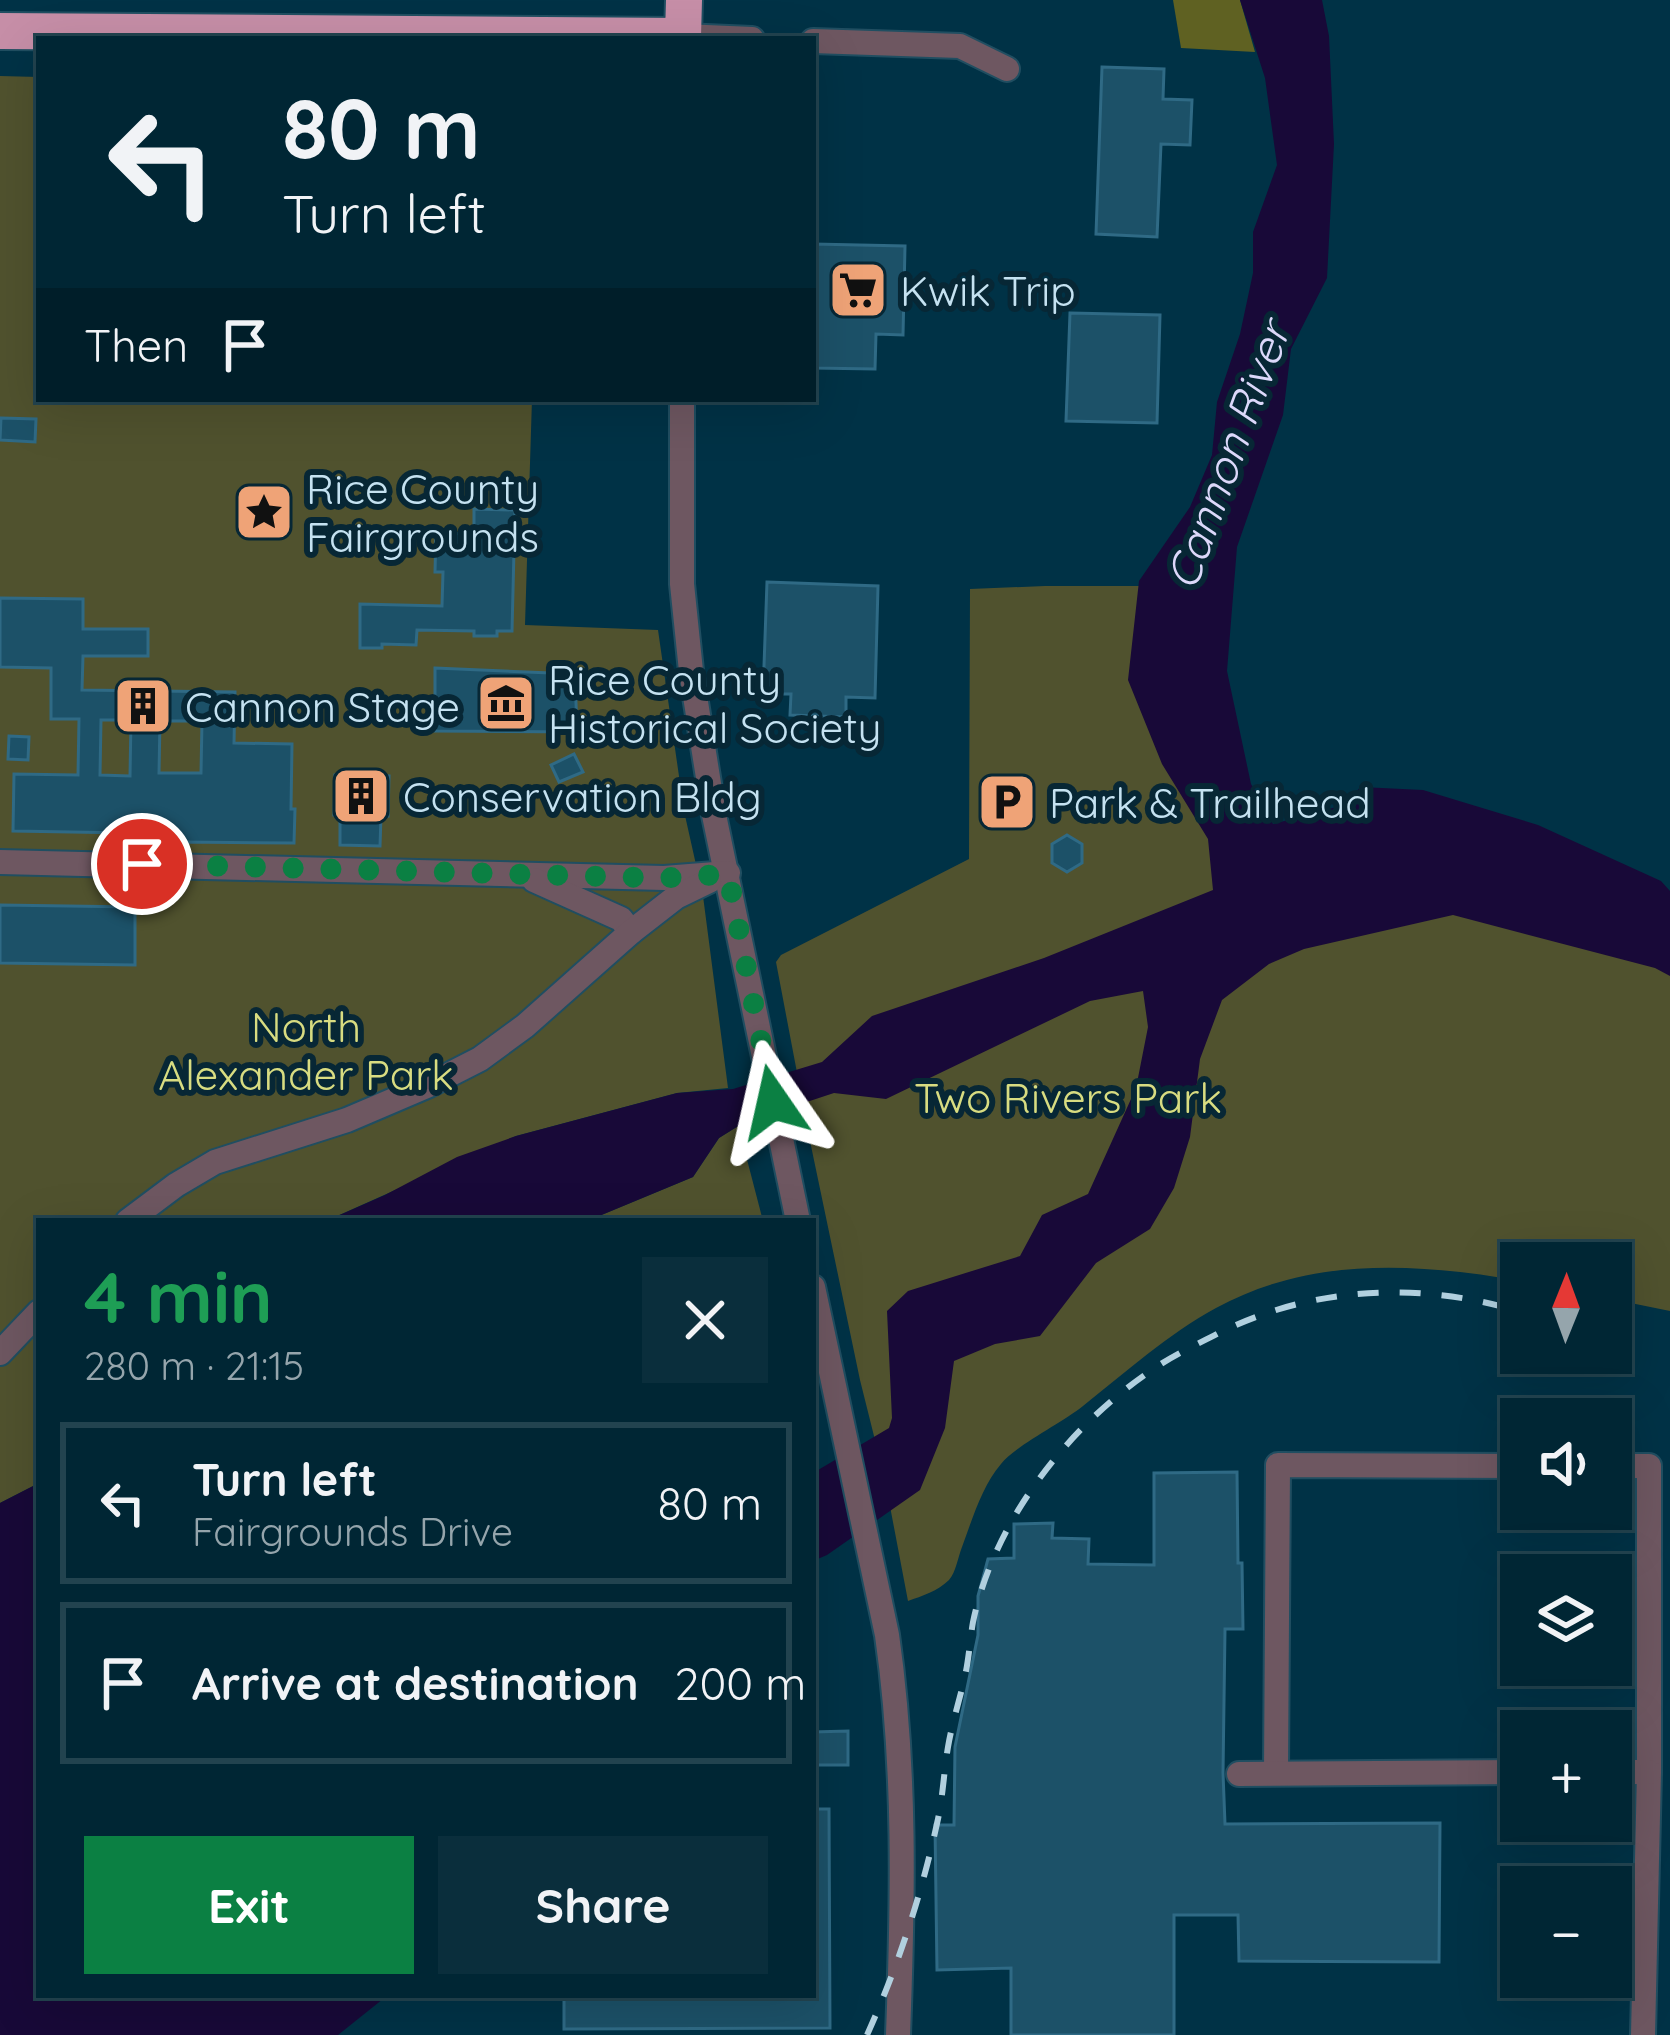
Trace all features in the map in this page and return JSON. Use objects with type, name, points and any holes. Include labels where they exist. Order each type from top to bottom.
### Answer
[{"type":"highway","points":[[0,31],[683,25]]},
{"type":"street","points":[[683,25],[737,36]]},
{"type":"street","points":[[816,41],[960,46],[1007,69]]},
{"type":"street","points":[[682,402],[680,546],[702,745],[797,1218]]},
{"type":"street","points":[[0,862],[664,878],[728,874]]},
{"type":"street","points":[[514,873],[621,920],[631,932]]},
{"type":"street","points":[[132,1218],[215,1162],[347,1120],[480,1059],[525,1027],[676,897],[728,874]]},
{"type":"street","points":[[816,1301],[889,1650],[898,1734],[898,2035]]},
{"type":"street","points":[[0,1353],[36,1315]]},
{"type":"street","points":[[1276,1773],[1278,1466],[1500,1466]]},
{"type":"street","points":[[1632,1466],[1648,1466],[1649,1772],[1642,2035]]},
{"type":"street","points":[[1239,1774],[1500,1772]]},
{"type":"street","points":[[1632,1772],[1649,1772]]},
{"type":"green space","name":"Rice County Fairgrounds","points":[[0,76],[36,77],[36,402],[532,402],[525,625],[658,630],[684,811],[703,896],[728,1088],[677,1093],[516,1136],[333,1218],[36,1218],[36,1485],[0,1503]]},
{"type":"green space","name":"Two Rivers Park","points":[[1177,586],[1267,877],[1670,920],[1670,1311],[1632,1303],[1632,1242],[1500,1242],[1500,1278],[1443,1270],[1366,1268],[1289,1279],[1252,1291],[1181,1330],[1008,1457],[983,1493],[951,1577],[908,1601],[776,962],[781,955],[969,859],[970,589]]},
{"type":"green space","points":[[743,1123],[744,1148],[762,1218],[594,1218],[693,1177],[719,1138]]},
{"type":"shaded area","points":[[1173,0],[1240,0],[1255,52],[1181,48]]},
{"type":"water","name":"Cannon River","points":[[1240,0],[1322,0],[1329,36],[1334,144],[1327,278],[1291,349],[1283,415],[1237,547],[1227,671],[1251,784],[1273,824],[1340,806],[1361,787],[1423,790],[1538,825],[1661,881],[1670,891],[1670,976],[1655,968],[1453,915],[1304,949],[1269,964],[1222,1000],[1200,1059],[1190,1137],[1174,1188],[1150,1229],[1096,1263],[1040,1336],[995,1344],[954,1361],[945,1428],[920,1490],[816,1560],[816,1471],[889,1428],[892,1418],[887,1311],[908,1291],[1020,1256],[1042,1215],[1088,1194],[1136,1088],[1148,1027],[1143,991],[1090,1001],[886,1099],[834,1093],[743,1123],[719,1138],[693,1177],[594,1218],[333,1218],[457,1157],[516,1136],[677,1093],[733,1089],[822,1062],[872,1016],[1044,958],[1213,890],[1208,839],[1162,764],[1128,680],[1139,581],[1190,507],[1212,455],[1217,402],[1240,334],[1253,273],[1253,232],[1277,165],[1265,78]]},
{"type":"water","points":[[36,1485],[36,1998],[384,1998],[338,2035],[0,2035],[0,1503]]},
{"type":"building","points":[[1102,67],[1164,69],[1163,99],[1192,100],[1190,145],[1161,144],[1157,237],[1096,234]]},
{"type":"building","name":"Kwik Trip","points":[[816,244],[905,246],[903,335],[876,334],[875,369],[816,368]]},
{"type":"building","points":[[1070,313],[1160,315],[1157,423],[1066,421]]},
{"type":"building","points":[[1,418],[36,419],[35,442],[0,440]]},
{"type":"building","points":[[474,509],[515,510],[512,631],[474,636],[474,631],[417,630],[416,645],[360,648],[360,604],[442,606],[443,572],[435,572],[436,533],[474,534]]},
{"type":"building","points":[[767,582],[878,586],[875,698],[846,697],[846,717],[790,715],[791,694],[763,694]]},
{"type":"building","points":[[0,598],[83,599],[83,629],[148,629],[148,656],[83,656],[82,690],[235,692],[234,743],[292,744],[294,843],[130,844],[130,833],[13,831],[14,774],[78,775],[79,719],[51,719],[51,668],[0,667]],"holes":[[[101,720],[131,720],[130,776],[100,775]],[[160,721],[202,721],[201,773],[159,773]]]},
{"type":"building","name":"Rice County Historical Society","points":[[435,668],[575,674],[577,732],[435,731]]},
{"type":"building","points":[[9,736],[29,737],[28,760],[8,759]]},
{"type":"building","points":[[574,754],[583,772],[559,782],[551,765]]},
{"type":"building","name":"Conservation Bldg","points":[[335,775],[389,776],[388,816],[381,816],[380,846],[340,845],[340,815],[334,815]]},
{"type":"building","points":[[1067,835],[1082,844],[1082,863],[1067,872],[1052,863],[1052,844]]},
{"type":"building","points":[[0,905],[135,907],[135,965],[0,963]]},
{"type":"building","points":[[1237,1472],[1243,1629],[1225,1629],[1225,1824],[1440,1823],[1439,1962],[1239,1961],[1238,1915],[1174,1915],[1174,2035],[1011,2035],[1011,1968],[937,1970],[935,1825],[954,1825],[955,1747],[988,1559],[1014,1558],[1014,1524],[1053,1523],[1052,1538],[1089,1539],[1088,1564],[1154,1565],[1154,1473]]},
{"type":"building","points":[[848,1731],[848,1765],[816,1765],[816,1732]]},
{"type":"building","points":[[816,1809],[829,1809],[830,2028],[564,2029],[564,1998],[816,1998]]},
{"type":"railway","points":[[867,2035],[925,1875],[983,1584],[1017,1512],[1066,1446],[1124,1391],[1163,1363],[1255,1317],[1368,1293],[1445,1296],[1500,1306]]},
{"type":"place","name":"Kwik Trip","points":[[858,290]]},
{"type":"place","name":"Rice County Fairgrounds","points":[[264,512]]},
{"type":"place","name":"Rice County Historical Society","points":[[506,703]]},
{"type":"place","name":"Cannon Stage","points":[[143,706]]},
{"type":"place","name":"Conservation Bldg","points":[[361,796]]},
{"type":"place","name":"Park & Trailhead","points":[[1007,802]]},
{"type":"route","points":[[142,864],[664,878],[728,874],[773,1102]]},
{"type":"park label","name":"North Alexander Park","points":[[306,1050]]}]
